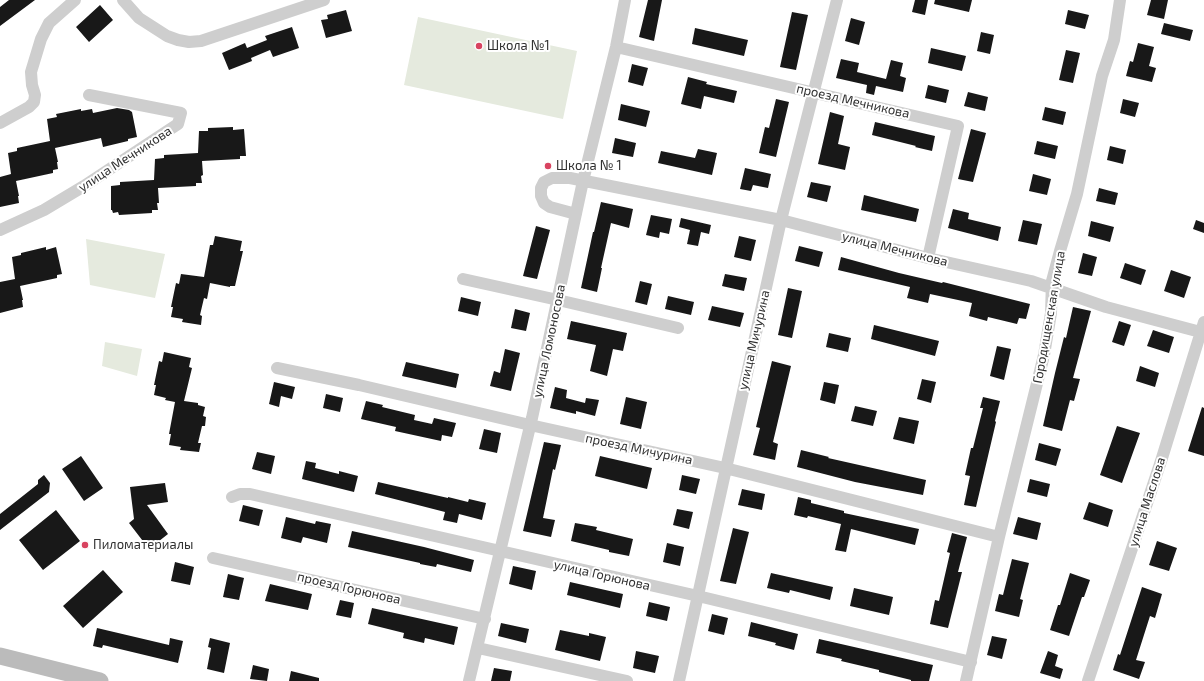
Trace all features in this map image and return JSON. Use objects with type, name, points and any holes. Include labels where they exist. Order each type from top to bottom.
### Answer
[{"type":"main road","points":[[0,656],[100,681]]},
{"type":"street","points":[[0,123],[34,102],[35,95],[32,85],[31,72],[41,40],[49,23],[75,0]]},
{"type":"street","points":[[123,0],[139,18],[166,36],[189,42],[201,41],[324,0]]},
{"type":"street","name":"улица Ломоносова","points":[[469,681],[530,425],[583,181],[616,47],[625,0]]},
{"type":"street","name":"улица Мичурина","points":[[679,681],[781,220],[812,92],[837,0]]},
{"type":"street","name":"Городищенская улица","points":[[966,681],[999,537],[1044,355],[1051,313],[1052,280],[1077,194],[1102,76],[1114,40],[1120,0]]},
{"type":"street","name":"проезд Мечникова","points":[[616,47],[958,126],[928,258]]},
{"type":"street","name":"улица Мечникова","points":[[0,230],[44,210],[84,186],[178,124],[181,113],[89,95]]},
{"type":"street","name":"улица Мечникова","points":[[576,214],[550,208],[544,203],[541,196],[541,188],[544,182],[552,178],[570,178],[781,220],[928,258],[1031,281],[1106,307],[1203,329]]},
{"type":"street","points":[[463,279],[678,328]]},
{"type":"street","name":"улица Маслова","points":[[1088,681],[1203,329]]},
{"type":"street","name":"проезд Мичурина","points":[[277,368],[358,384],[530,425],[725,468],[999,537]]},
{"type":"street","name":"улица Горюнова","points":[[232,498],[240,494],[250,494],[698,596],[971,662]]},
{"type":"street","name":"проезд Горюнова","points":[[213,558],[485,619]]},
{"type":"street","points":[[478,648],[627,681]]},
{"type":"shaded area","points":[[418,17],[577,51],[563,119],[404,85]]},
{"type":"shaded area","points":[[86,239],[165,254],[155,298],[90,285]]},
{"type":"shaded area","points":[[105,342],[142,349],[137,376],[102,366]]},
{"type":"building","points":[[9,0],[35,0],[0,26],[0,7]]},
{"type":"building","points":[[648,0],[662,0],[654,41],[639,37]]},
{"type":"building","points":[[915,0],[928,0],[925,15],[912,12]]},
{"type":"building","points":[[935,0],[972,0],[969,12],[934,4]]},
{"type":"building","points":[[1151,0],[1168,0],[1164,19],[1147,15]]},
{"type":"building","points":[[100,5],[113,20],[89,42],[76,27]]},
{"type":"building","points":[[346,10],[352,31],[326,38],[321,20],[328,19],[327,15]]},
{"type":"building","points":[[1068,10],[1089,15],[1085,29],[1065,24]]},
{"type":"building","points":[[792,12],[808,15],[796,70],[780,67]]},
{"type":"building","points":[[851,18],[865,22],[859,45],[845,41]]},
{"type":"building","points":[[1164,23],[1193,30],[1190,41],[1161,34]]},
{"type":"building","points":[[292,27],[299,48],[273,57],[270,50],[251,58],[252,61],[229,70],[222,53],[245,43],[247,48],[267,40],[265,36]]},
{"type":"building","points":[[695,28],[748,40],[744,56],[692,44]]},
{"type":"building","points":[[981,32],[994,35],[990,54],[977,51]]},
{"type":"building","points":[[1138,43],[1154,47],[1149,66],[1156,68],[1152,82],[1126,76],[1130,61],[1133,62]]},
{"type":"building","points":[[931,48],[966,56],[962,71],[928,63]]},
{"type":"building","points":[[1066,50],[1080,53],[1073,83],[1059,80]]},
{"type":"building","points":[[841,59],[859,63],[857,72],[886,79],[891,60],[903,63],[900,76],[906,78],[903,92],[876,86],[874,95],[866,93],[867,85],[836,78]]},
{"type":"building","points":[[632,64],[648,68],[643,86],[628,82]]},
{"type":"building","points":[[688,77],[707,82],[706,84],[737,91],[734,103],[704,96],[701,109],[681,104]]},
{"type":"building","points":[[928,85],[949,90],[946,103],[925,98]]},
{"type":"building","points":[[968,92],[988,97],[985,111],[964,106]]},
{"type":"building","points":[[776,99],[789,102],[776,157],[759,153],[765,127],[769,128]]},
{"type":"building","points":[[1123,99],[1139,103],[1135,117],[1120,113]]},
{"type":"building","points":[[621,104],[650,111],[646,127],[618,120]]},
{"type":"building","points":[[1045,107],[1066,112],[1063,125],[1042,120]]},
{"type":"building","points":[[117,108],[132,112],[137,137],[128,139],[128,141],[103,147],[101,138],[55,148],[58,169],[53,170],[53,173],[16,181],[19,203],[0,207],[0,177],[11,174],[8,153],[17,151],[17,148],[50,141],[47,119],[57,117],[56,114],[81,109],[81,111],[92,109],[93,113]]},
{"type":"building","points":[[830,112],[844,116],[838,144],[850,147],[845,170],[818,164]]},
{"type":"building","points":[[875,122],[935,136],[932,151],[872,135]]},
{"type":"building","points":[[233,127],[233,130],[244,129],[246,156],[240,156],[240,159],[202,161],[202,183],[196,183],[196,186],[158,188],[158,210],[152,210],[152,213],[119,215],[118,212],[113,213],[111,210],[111,186],[120,185],[120,182],[154,180],[155,159],[164,158],[164,155],[198,153],[199,131],[208,131],[208,128]]},
{"type":"building","points":[[971,129],[986,133],[973,182],[958,179]]},
{"type":"building","points":[[615,138],[636,143],[633,157],[612,153]]},
{"type":"building","points":[[1037,141],[1058,146],[1055,159],[1034,154]]},
{"type":"building","points":[[1110,146],[1126,150],[1123,164],[1107,160]]},
{"type":"building","points":[[698,149],[717,153],[712,175],[658,163],[661,151],[695,158]]},
{"type":"building","points":[[745,168],[771,174],[768,188],[753,185],[751,191],[740,189]]},
{"type":"building","points":[[1033,174],[1051,179],[1047,195],[1029,191]]},
{"type":"building","points":[[811,182],[831,186],[827,202],[807,197]]},
{"type":"building","points":[[1099,188],[1118,193],[1115,205],[1096,201]]},
{"type":"building","points":[[864,195],[919,209],[916,222],[861,210]]},
{"type":"building","points":[[601,202],[633,209],[629,228],[611,223],[597,292],[581,288]]},
{"type":"building","points":[[953,209],[969,213],[968,219],[1001,227],[998,241],[948,228]]},
{"type":"building","points":[[651,215],[672,219],[669,234],[660,232],[659,238],[646,235]]},
{"type":"building","points":[[681,218],[711,225],[709,234],[701,232],[698,246],[687,244],[690,230],[679,227]]},
{"type":"building","points":[[1023,220],[1042,224],[1037,245],[1018,241]]},
{"type":"building","points":[[1196,220],[1204,223],[1204,233],[1193,229]]},
{"type":"building","points":[[1091,221],[1114,227],[1110,242],[1088,236]]},
{"type":"building","points":[[536,226],[550,230],[537,279],[523,276]]},
{"type":"building","points":[[215,236],[242,241],[240,251],[243,251],[235,286],[230,287],[210,283],[207,299],[204,298],[200,315],[202,316],[201,325],[182,322],[183,319],[171,317],[173,307],[171,307],[176,283],[179,284],[181,274],[204,277],[210,245],[213,245]]},
{"type":"building","points":[[739,236],[756,240],[751,261],[734,257]]},
{"type":"building","points":[[799,246],[823,252],[819,267],[795,261]]},
{"type":"building","points":[[46,247],[46,250],[56,247],[62,274],[57,275],[57,278],[20,286],[23,307],[0,313],[0,282],[15,279],[12,257],[21,255],[21,253]]},
{"type":"building","points":[[1083,253],[1097,257],[1092,276],[1078,273]]},
{"type":"building","points":[[841,257],[899,273],[943,282],[1030,304],[1026,319],[1019,318],[1017,324],[988,317],[987,321],[969,316],[972,303],[930,294],[928,303],[907,298],[910,287],[838,270]]},
{"type":"building","points":[[1125,263],[1146,270],[1141,285],[1120,278]]},
{"type":"building","points":[[1171,270],[1191,277],[1184,298],[1164,291]]},
{"type":"building","points":[[725,274],[747,278],[744,291],[722,286]]},
{"type":"building","points":[[640,281],[652,284],[647,305],[635,302]]},
{"type":"building","points":[[788,288],[802,291],[792,338],[778,335]]},
{"type":"building","points":[[668,296],[694,302],[691,315],[665,309]]},
{"type":"building","points":[[461,297],[481,302],[478,316],[458,311]]},
{"type":"building","points":[[712,306],[744,313],[740,327],[708,320]]},
{"type":"building","points":[[1073,307],[1091,311],[1073,378],[1080,379],[1074,401],[1070,400],[1062,431],[1043,426],[1064,337],[1066,338]]},
{"type":"building","points":[[515,309],[530,313],[526,331],[511,328]]},
{"type":"building","points":[[571,321],[627,333],[623,351],[613,349],[607,376],[590,371],[596,345],[567,339]]},
{"type":"building","points":[[1119,321],[1131,325],[1124,346],[1112,342]]},
{"type":"building","points":[[874,325],[939,341],[935,356],[871,339]]},
{"type":"building","points":[[1153,330],[1174,337],[1169,353],[1147,346]]},
{"type":"building","points":[[829,333],[851,338],[848,352],[826,347]]},
{"type":"building","points":[[997,346],[1011,349],[1004,380],[990,376]]},
{"type":"building","points":[[505,349],[520,353],[511,391],[490,386],[494,371],[500,373]]},
{"type":"building","points":[[164,352],[191,358],[189,367],[192,368],[184,401],[198,403],[198,405],[205,407],[203,416],[206,417],[205,426],[202,426],[198,443],[201,443],[199,452],[180,450],[181,447],[169,445],[171,434],[169,434],[175,402],[165,400],[166,398],[154,395],[156,385],[154,385],[159,361],[162,362]]},
{"type":"building","points":[[772,361],[791,366],[773,442],[778,444],[775,460],[753,455],[760,428],[756,427]]},
{"type":"building","points":[[406,362],[459,374],[456,388],[402,376]]},
{"type":"building","points":[[1140,366],[1159,373],[1155,387],[1136,381]]},
{"type":"building","points":[[922,379],[936,382],[931,403],[917,399]]},
{"type":"building","points":[[274,382],[295,387],[292,399],[281,396],[279,407],[269,404]]},
{"type":"building","points":[[824,382],[839,385],[835,404],[820,400]]},
{"type":"building","points":[[555,387],[567,390],[566,398],[585,403],[586,398],[599,400],[595,416],[576,411],[576,414],[550,408]]},
{"type":"building","points":[[326,394],[343,398],[340,412],[323,408]]},
{"type":"building","points":[[626,397],[647,402],[641,429],[620,424]]},
{"type":"building","points":[[983,397],[1000,401],[976,507],[964,505],[970,476],[965,475],[971,448],[973,448],[983,408],[980,408]]},
{"type":"building","points":[[366,401],[383,405],[382,407],[415,415],[414,420],[432,424],[434,418],[456,423],[452,437],[442,435],[441,441],[395,431],[396,427],[361,419]]},
{"type":"building","points":[[855,406],[877,411],[873,426],[851,421]]},
{"type":"building","points":[[1202,407],[1204,408],[1204,456],[1188,451]]},
{"type":"building","points":[[899,417],[919,421],[914,444],[893,439]]},
{"type":"building","points":[[1117,426],[1140,433],[1122,483],[1100,475]]},
{"type":"building","points":[[484,429],[501,433],[497,453],[479,449]]},
{"type":"building","points":[[544,442],[561,445],[555,470],[553,469],[543,518],[555,520],[551,537],[523,531]]},
{"type":"building","points":[[1039,443],[1061,449],[1056,466],[1035,460]]},
{"type":"building","points":[[801,450],[829,457],[828,458],[926,480],[923,495],[855,482],[797,467]]},
{"type":"building","points":[[257,452],[275,456],[271,474],[252,469]]},
{"type":"building","points":[[81,456],[103,488],[84,501],[62,469]]},
{"type":"building","points":[[600,456],[652,468],[647,489],[595,476]]},
{"type":"building","points":[[306,461],[316,463],[315,468],[339,474],[339,471],[358,476],[354,492],[302,479]]},
{"type":"building","points":[[44,475],[50,483],[49,492],[0,530],[0,514],[38,484],[38,480]]},
{"type":"building","points":[[682,475],[700,479],[696,494],[679,490]]},
{"type":"building","points":[[1030,479],[1050,484],[1047,497],[1027,492]]},
{"type":"building","points":[[378,482],[468,502],[469,499],[486,503],[482,520],[459,514],[457,523],[443,520],[445,512],[375,494]]},
{"type":"building","points":[[165,483],[168,502],[147,505],[168,534],[149,549],[129,523],[134,519],[130,487]]},
{"type":"building","points":[[742,489],[765,494],[762,510],[738,505]]},
{"type":"building","points":[[798,497],[811,500],[811,503],[844,511],[844,513],[919,529],[915,545],[851,529],[846,552],[835,550],[841,524],[808,516],[807,518],[794,515]]},
{"type":"building","points":[[1089,502],[1113,510],[1108,527],[1083,519]]},
{"type":"building","points":[[243,505],[263,510],[259,526],[239,521]]},
{"type":"building","points":[[677,509],[693,512],[689,529],[673,525]]},
{"type":"building","points":[[56,510],[80,541],[43,570],[19,540]]},
{"type":"building","points":[[286,517],[315,524],[316,521],[331,524],[327,543],[303,537],[301,543],[281,538]]},
{"type":"building","points":[[1018,517],[1041,523],[1037,540],[1013,534]]},
{"type":"building","points":[[575,523],[597,527],[596,530],[633,539],[629,556],[571,541]]},
{"type":"building","points":[[733,528],[749,532],[736,584],[720,581]]},
{"type":"building","points":[[352,531],[474,560],[471,572],[437,564],[436,567],[420,564],[348,547]]},
{"type":"building","points":[[952,533],[967,537],[958,572],[962,572],[948,628],[930,624],[935,600],[939,601],[950,553],[947,552]]},
{"type":"building","points":[[1157,541],[1177,548],[1169,571],[1149,565]]},
{"type":"building","points":[[667,543],[684,547],[680,566],[663,562]]},
{"type":"building","points":[[1012,559],[1029,563],[1020,599],[1023,600],[1019,617],[995,611],[999,594],[1003,595]]},
{"type":"building","points":[[175,562],[194,567],[190,585],[171,581]]},
{"type":"building","points":[[513,566],[536,571],[532,590],[509,584]]},
{"type":"building","points":[[103,570],[123,592],[83,628],[63,606]]},
{"type":"building","points":[[771,573],[833,587],[830,600],[790,590],[789,593],[767,588]]},
{"type":"building","points":[[1070,573],[1090,580],[1084,597],[1082,597],[1069,636],[1050,630]]},
{"type":"building","points":[[228,574],[244,578],[239,600],[223,597]]},
{"type":"building","points":[[570,582],[623,594],[620,608],[567,595]]},
{"type":"building","points":[[270,584],[312,594],[308,610],[265,601]]},
{"type":"building","points":[[1142,587],[1162,594],[1155,618],[1150,616],[1136,660],[1145,662],[1139,679],[1113,670],[1118,654],[1120,655]]},
{"type":"building","points":[[854,588],[893,597],[889,615],[850,606]]},
{"type":"building","points":[[340,600],[354,603],[351,618],[336,615]]},
{"type":"building","points":[[649,602],[670,607],[667,621],[646,616]]},
{"type":"building","points":[[372,608],[458,627],[454,645],[425,638],[424,643],[403,638],[404,633],[368,624]]},
{"type":"building","points":[[712,614],[728,618],[724,635],[708,631]]},
{"type":"building","points":[[751,622],[798,634],[794,650],[775,645],[776,643],[748,636]]},
{"type":"building","points":[[501,623],[529,629],[526,643],[498,636]]},
{"type":"building","points":[[97,628],[169,645],[170,638],[183,641],[178,663],[103,645],[102,648],[93,646]]},
{"type":"building","points":[[560,630],[589,636],[589,633],[606,637],[600,661],[555,650]]},
{"type":"building","points":[[992,636],[1007,639],[1002,659],[987,655]]},
{"type":"building","points":[[210,638],[230,643],[224,673],[207,669],[211,648],[208,647]]},
{"type":"building","points":[[819,639],[933,665],[929,681],[911,681],[879,672],[879,670],[841,661],[842,659],[816,653]]},
{"type":"building","points":[[636,651],[659,656],[655,673],[633,668]]},
{"type":"building","points":[[1048,651],[1058,655],[1055,666],[1063,669],[1060,679],[1040,673]]},
{"type":"building","points":[[253,665],[269,669],[267,681],[250,679]]},
{"type":"building","points":[[494,668],[512,671],[510,681],[491,681]]},
{"type":"building","points":[[291,671],[319,678],[319,681],[289,681]]},
{"type":"place","name":"Школа №1","points":[[479,46]]},
{"type":"place","name":"Школа № 1","points":[[548,166]]},
{"type":"place","name":"Пиломатериалы","points":[[85,545]]}]
